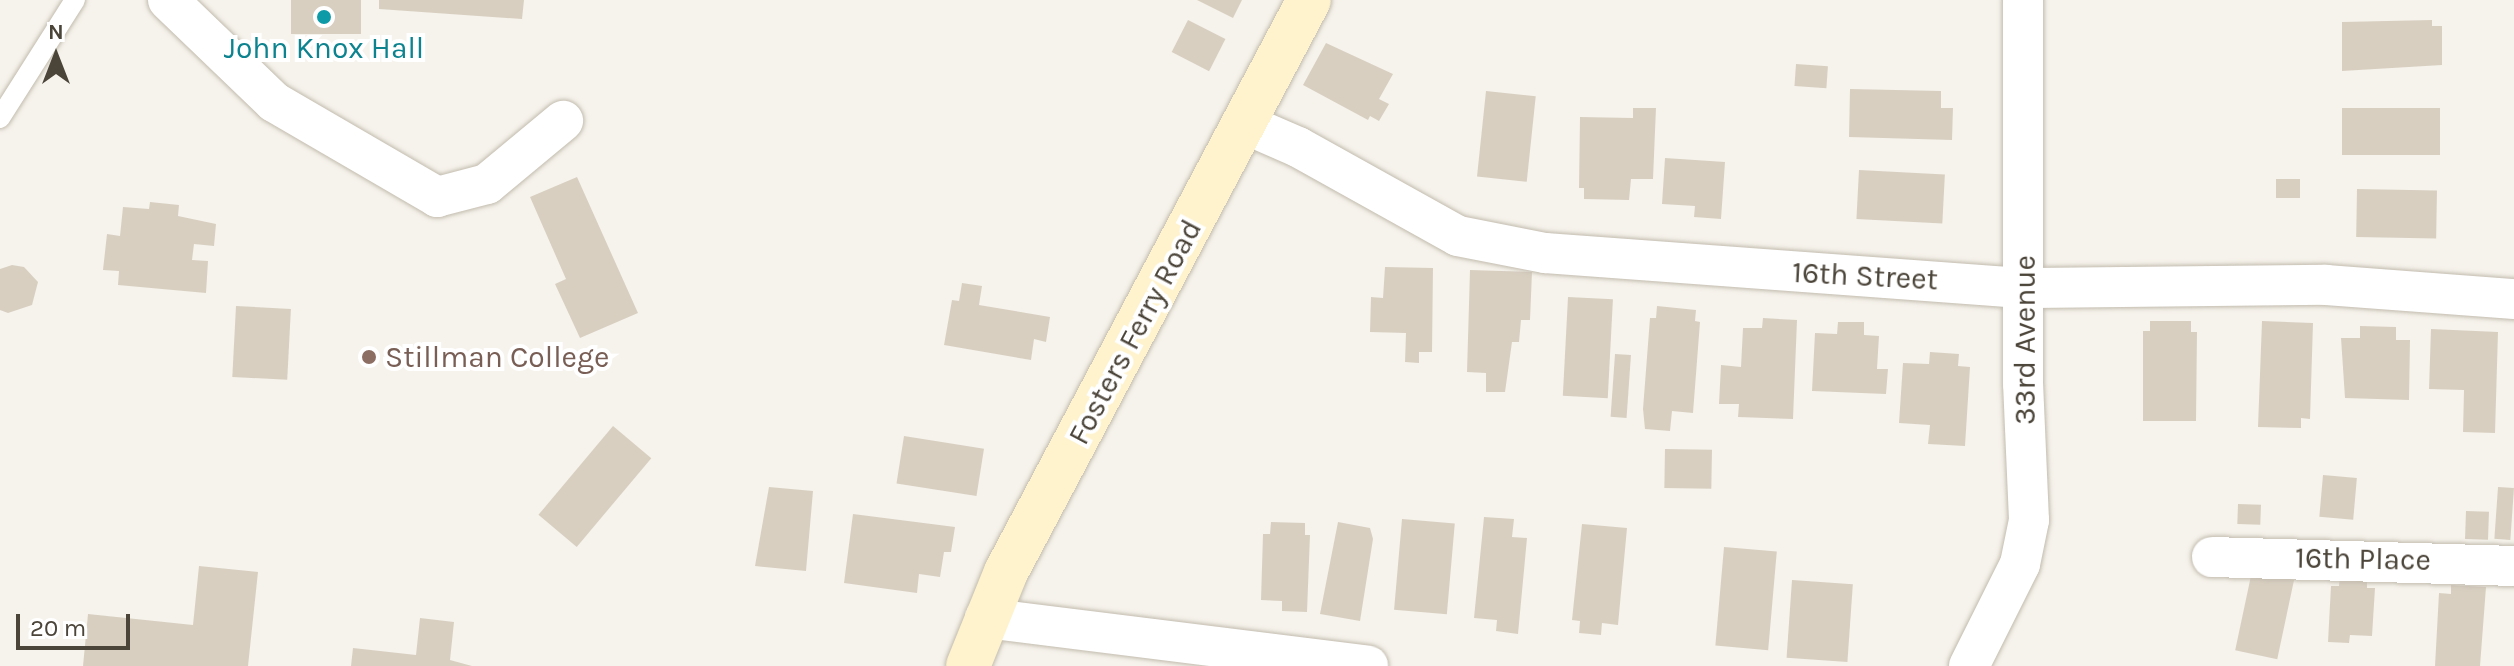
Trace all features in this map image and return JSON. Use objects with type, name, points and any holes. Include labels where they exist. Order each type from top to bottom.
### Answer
[{"type":"street","points":[[168,0],[274,102],[437,197],[487,184],[563,121]]},
{"type":"street","name":"Fosters Ferry Road","points":[[968,666],[985,618],[1309,0]]},
{"type":"street","name":"33rd Avenue","points":[[1969,666],[2020,564],[2029,520],[2023,0]]},
{"type":"street","name":"16th Street","points":[[1245,124],[1298,147],[1458,236],[1545,253],[2025,288],[2326,285],[2514,299]]},
{"type":"street","name":"16th Place","points":[[2212,557],[2514,566]]},
{"type":"street","points":[[985,618],[1368,666]]},
{"type":"lane","points":[[0,118],[75,0]]},
{"type":"building","name":"John Knox Hall","points":[[291,0],[361,0],[361,34],[291,34]]},
{"type":"building","name":"John Knox Hall","points":[[379,0],[524,0],[522,19],[379,9]]},
{"type":"building","points":[[1197,0],[1242,0],[1233,18]]},
{"type":"building","points":[[1188,20],[1225,39],[1209,71],[1172,52]]},
{"type":"building","points":[[2432,20],[2432,26],[2442,26],[2442,65],[2342,71],[2342,22]]},
{"type":"building","points":[[1326,43],[1393,74],[1379,99],[1389,104],[1379,121],[1370,116],[1368,120],[1303,85]]},
{"type":"building","points":[[1796,64],[1828,66],[1826,88],[1794,86]]},
{"type":"building","points":[[1850,89],[1941,91],[1941,108],[1953,108],[1952,140],[1849,137]]},
{"type":"building","points":[[1486,91],[1536,96],[1527,182],[1477,177]]},
{"type":"building","points":[[1633,108],[1656,108],[1653,179],[1631,179],[1629,200],[1584,199],[1584,188],[1579,188],[1580,117],[1633,118]]},
{"type":"building","points":[[2342,108],[2440,108],[2440,155],[2342,155]]},
{"type":"building","points":[[1665,158],[1725,162],[1721,219],[1694,217],[1695,206],[1662,204]]},
{"type":"building","points":[[1859,170],[1945,175],[1942,223],[1856,219]]},
{"type":"building","points":[[577,177],[638,313],[580,338],[555,284],[566,279],[530,197]]},
{"type":"building","points":[[2276,179],[2300,179],[2300,198],[2276,198]]},
{"type":"building","points":[[2357,189],[2437,190],[2436,238],[2356,237]]},
{"type":"building","points":[[150,202],[179,205],[178,216],[216,224],[214,246],[194,244],[192,260],[208,261],[206,293],[118,285],[119,271],[103,270],[107,234],[120,236],[123,207],[149,209]]},
{"type":"building","points":[[12,265],[24,267],[38,282],[32,305],[8,313],[0,310],[0,269]]},
{"type":"building","points":[[1385,267],[1433,268],[1432,352],[1419,352],[1419,363],[1405,362],[1406,333],[1370,332],[1371,297],[1383,298]]},
{"type":"building","points":[[1470,270],[1532,272],[1530,320],[1521,320],[1519,342],[1512,342],[1505,392],[1486,392],[1486,373],[1467,372]]},
{"type":"building","points":[[962,283],[982,286],[979,305],[1050,317],[1046,342],[1034,339],[1031,360],[944,345],[952,300],[959,301]]},
{"type":"building","points":[[1568,297],[1613,299],[1608,398],[1563,396]]},
{"type":"building","points":[[236,306],[291,309],[287,380],[232,377]]},
{"type":"building","points":[[1657,306],[1696,310],[1695,321],[1700,322],[1693,413],[1672,411],[1670,431],[1645,429],[1643,409],[1650,318],[1656,318]]},
{"type":"building","points":[[1763,318],[1797,320],[1793,419],[1738,417],[1739,404],[1719,404],[1721,365],[1741,367],[1743,328],[1762,328]]},
{"type":"building","points":[[2150,321],[2191,321],[2191,332],[2197,332],[2196,421],[2143,421],[2143,331],[2150,331]]},
{"type":"building","points":[[2262,321],[2313,323],[2310,419],[2301,418],[2301,428],[2258,427]]},
{"type":"building","points":[[1838,322],[1864,322],[1864,335],[1879,336],[1877,369],[1888,369],[1886,394],[1812,391],[1815,333],[1837,334]]},
{"type":"building","points":[[2360,326],[2396,327],[2396,340],[2410,340],[2409,400],[2345,398],[2341,338],[2360,338]]},
{"type":"building","points":[[2431,329],[2498,332],[2495,433],[2463,432],[2464,390],[2429,389]]},
{"type":"building","points":[[1930,352],[1959,354],[1958,366],[1970,367],[1965,446],[1928,444],[1930,425],[1899,423],[1903,363],[1929,364]]},
{"type":"building","points":[[1615,354],[1631,355],[1627,418],[1611,417]]},
{"type":"building","points":[[613,426],[651,458],[577,547],[538,515]]},
{"type":"building","points":[[904,436],[984,449],[976,496],[896,483]]},
{"type":"building","points":[[1665,449],[1712,450],[1711,489],[1664,488]]},
{"type":"building","points":[[2323,475],[2357,478],[2353,520],[2319,517]]},
{"type":"building","points":[[769,487],[813,491],[806,571],[755,566]]},
{"type":"building","points":[[2498,487],[2514,488],[2510,540],[2494,539]]},
{"type":"building","points":[[2238,504],[2261,505],[2260,525],[2237,524]]},
{"type":"building","points":[[2466,511],[2489,512],[2488,540],[2465,539]]},
{"type":"building","points":[[853,514],[955,527],[951,552],[944,552],[940,577],[919,574],[917,593],[844,583]]},
{"type":"building","points":[[1484,517],[1514,519],[1512,537],[1527,538],[1518,634],[1496,631],[1497,620],[1474,618]]},
{"type":"building","points":[[1402,519],[1455,524],[1447,614],[1394,610]]},
{"type":"building","points":[[1271,522],[1305,523],[1305,535],[1310,535],[1307,612],[1282,611],[1282,601],[1261,600],[1263,534],[1270,534]]},
{"type":"building","points":[[1338,522],[1370,528],[1373,539],[1360,621],[1320,614]]},
{"type":"building","points":[[1582,524],[1627,528],[1618,625],[1602,623],[1601,635],[1579,633],[1580,621],[1572,620]]},
{"type":"building","points":[[1724,547],[1777,552],[1768,650],[1715,646]]},
{"type":"building","points":[[199,566],[258,572],[248,666],[83,666],[88,614],[193,625]]},
{"type":"building","points":[[2252,571],[2294,580],[2277,659],[2235,650]]},
{"type":"building","points":[[2340,575],[2367,576],[2367,588],[2375,588],[2372,636],[2350,635],[2349,643],[2328,642],[2331,586],[2339,586]]},
{"type":"building","points":[[1792,580],[1853,584],[1847,662],[1787,658]]},
{"type":"building","points":[[2451,585],[2486,587],[2480,666],[2435,666],[2439,593],[2451,594]]},
{"type":"building","points":[[420,618],[454,622],[450,660],[472,666],[351,666],[353,648],[416,655]]},
{"type":"place","name":"John Knox Hall","points":[[324,17]]},
{"type":"place","name":"Stillman College","points":[[369,357]]}]
